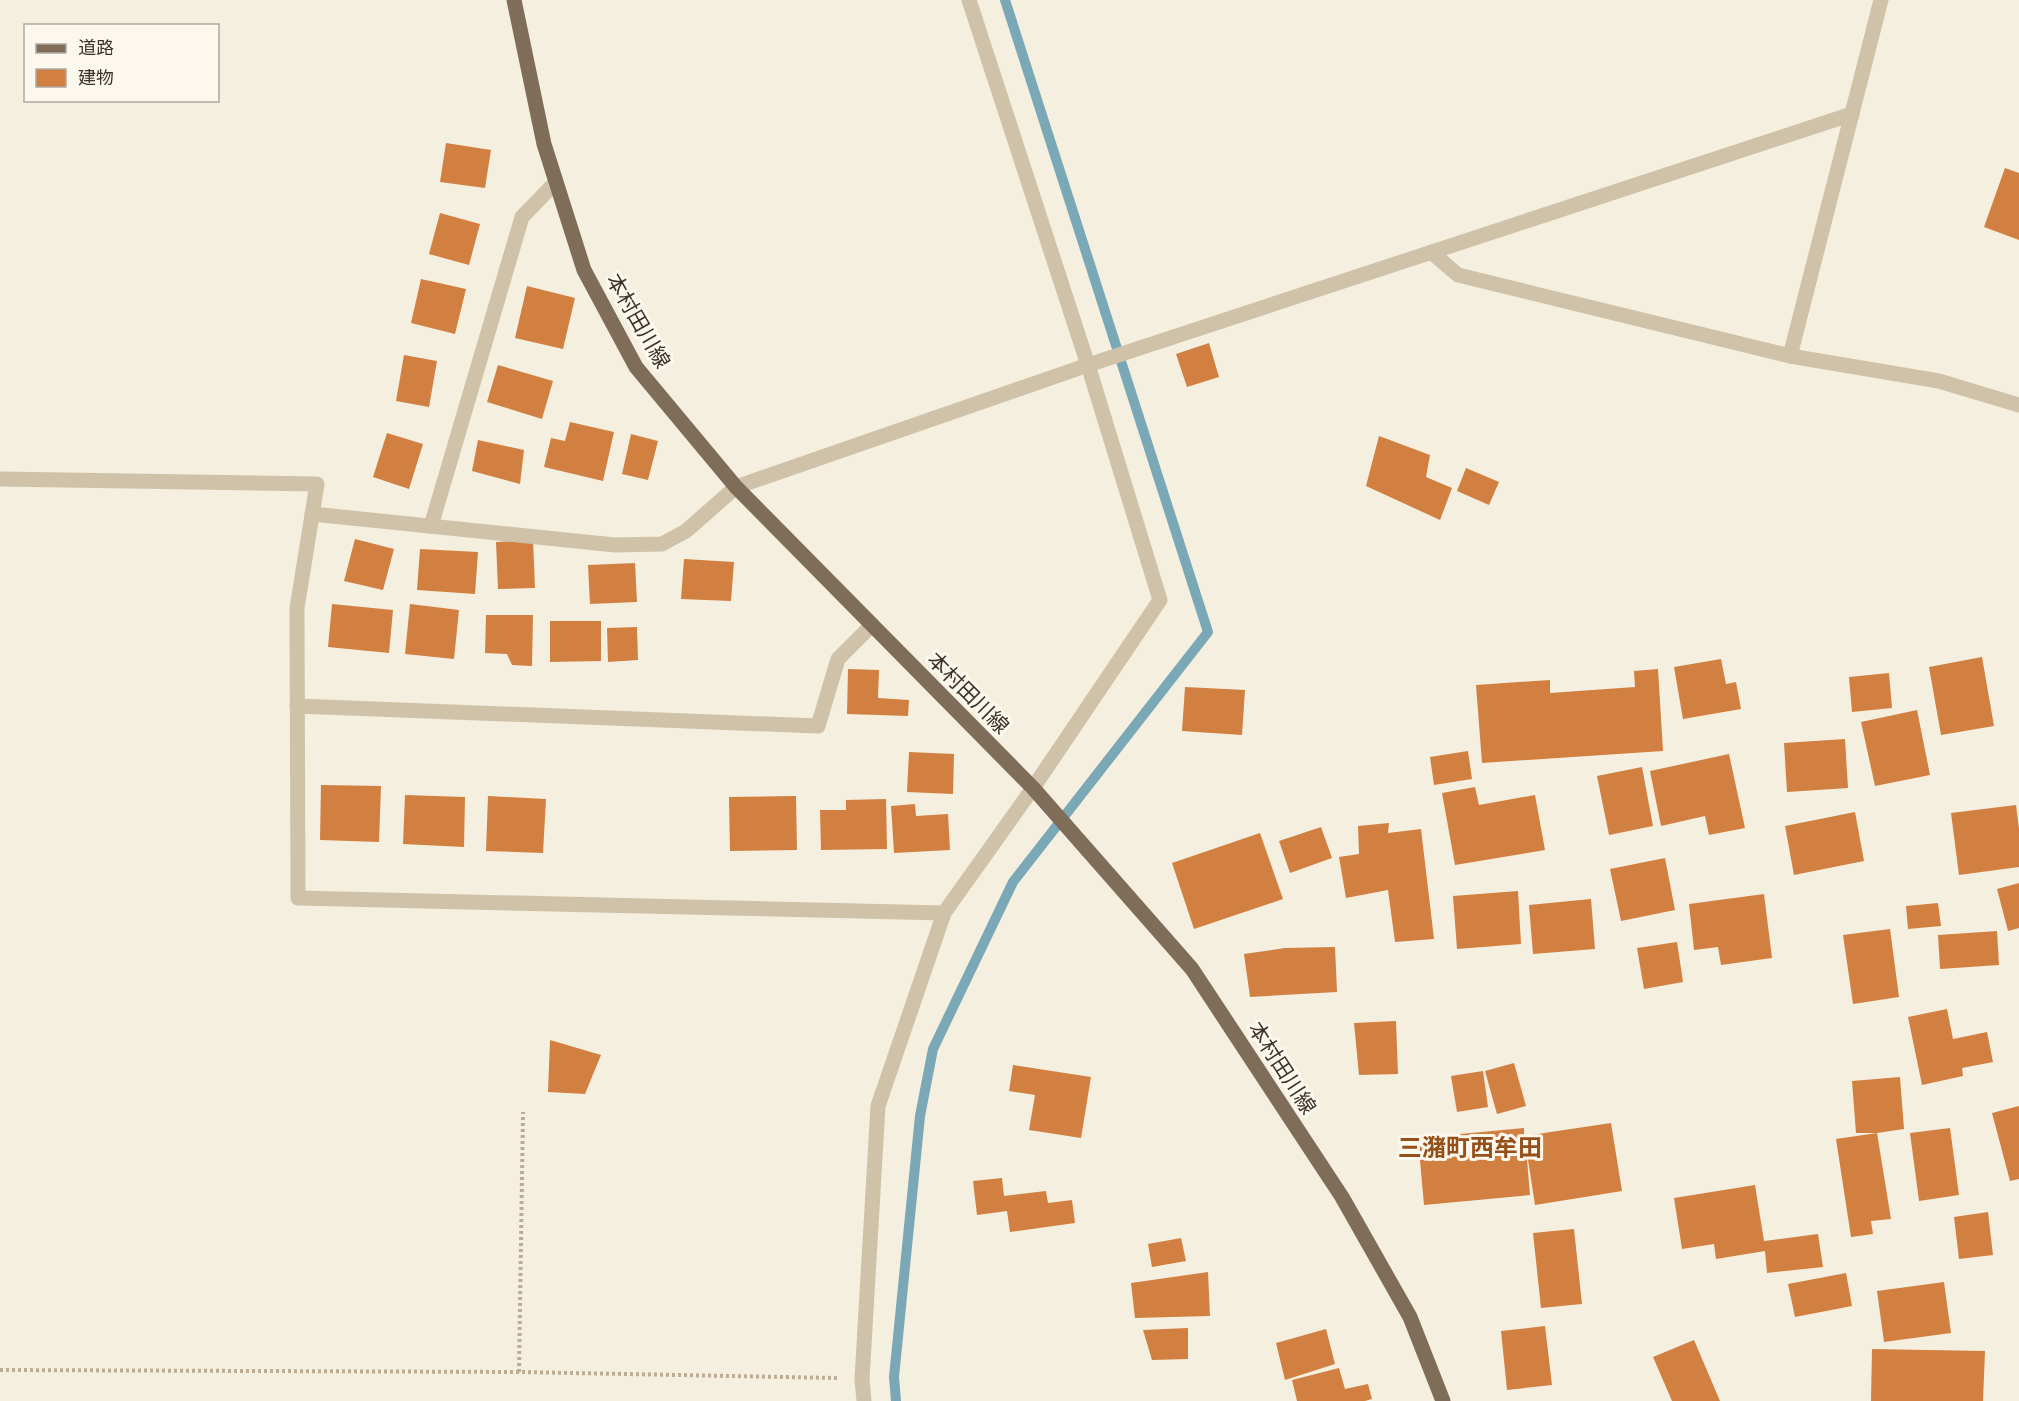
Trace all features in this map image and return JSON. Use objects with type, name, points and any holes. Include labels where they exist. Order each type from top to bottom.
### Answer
[{"type":"main road","name":"本村田川線","points":[[514,0],[544,144],[584,270],[636,367],[736,487],[1033,788],[1192,969],[1342,1197],[1410,1317],[1443,1401]]},
{"type":"street","points":[[864,1401],[862,1379],[878,1106],[944,913],[1033,788],[1160,600],[1088,365],[969,0]]},
{"type":"street","points":[[1790,356],[1881,0]]},
{"type":"street","points":[[312,514],[615,545],[662,544],[686,531],[736,487],[1088,365],[1852,114]]},
{"type":"street","points":[[431,526],[522,217],[556,182]]},
{"type":"street","points":[[1431,252],[1458,276],[1790,356],[1939,381],[2019,405]]},
{"type":"street","points":[[0,479],[317,484],[297,608],[298,898],[944,913]]},
{"type":"street","points":[[297,706],[818,726],[838,659],[872,625]]},
{"type":"path","points":[[519,1372],[523,1113]]},
{"type":"path","points":[[0,1370],[519,1372],[862,1379]]},
{"type":"building","points":[[446,143],[491,150],[485,188],[440,182]]},
{"type":"building","points":[[2005,168],[2019,173],[2019,240],[1984,227]]},
{"type":"building","points":[[440,213],[480,224],[469,265],[429,254]]},
{"type":"building","points":[[421,279],[466,289],[455,334],[411,323]]},
{"type":"building","points":[[527,286],[575,298],[563,349],[515,338]]},
{"type":"building","points":[[1209,343],[1219,377],[1187,387],[1176,354]]},
{"type":"building","points":[[404,355],[437,361],[429,407],[396,401]]},
{"type":"building","points":[[498,365],[553,381],[542,419],[487,402]]},
{"type":"building","points":[[570,422],[614,432],[603,481],[544,467],[551,438],[565,441]]},
{"type":"building","points":[[387,433],[423,444],[409,489],[373,477]]},
{"type":"building","points":[[631,434],[658,441],[648,480],[622,474]]},
{"type":"building","points":[[1379,436],[1430,455],[1426,477],[1452,488],[1440,520],[1366,486]]},
{"type":"building","points":[[478,440],[524,450],[520,484],[472,471]]},
{"type":"building","points":[[1466,468],[1499,482],[1489,505],[1457,491]]},
{"type":"building","points":[[355,539],[394,549],[383,590],[344,581]]},
{"type":"building","points":[[533,540],[535,588],[498,589],[496,542]]},
{"type":"building","points":[[420,549],[478,552],[475,594],[417,590]]},
{"type":"building","points":[[684,559],[734,562],[731,601],[681,599]]},
{"type":"building","points":[[635,563],[637,602],[590,604],[588,565]]},
{"type":"building","points":[[332,604],[393,610],[389,653],[328,647]]},
{"type":"building","points":[[410,604],[459,610],[454,659],[405,654]]},
{"type":"building","points":[[486,615],[533,615],[532,666],[512,665],[507,654],[485,653]]},
{"type":"building","points":[[550,621],[601,621],[601,661],[550,662]]},
{"type":"building","points":[[637,627],[638,660],[608,662],[607,628]]},
{"type":"building","points":[[1982,657],[1994,726],[1941,735],[1929,667]]},
{"type":"building","points":[[1721,659],[1726,684],[1736,682],[1741,709],[1683,719],[1674,667]]},
{"type":"building","points":[[848,669],[879,670],[878,698],[909,700],[908,716],[847,714]]},
{"type":"building","points":[[1658,669],[1663,751],[1482,763],[1476,685],[1550,680],[1550,693],[1635,687],[1634,671]]},
{"type":"building","points":[[1889,673],[1892,708],[1852,712],[1849,677]]},
{"type":"building","points":[[1185,687],[1245,690],[1242,735],[1182,731]]},
{"type":"building","points":[[1917,710],[1930,775],[1875,786],[1861,722]]},
{"type":"building","points":[[1845,739],[1848,788],[1787,792],[1784,743]]},
{"type":"building","points":[[1468,751],[1472,779],[1434,785],[1430,757]]},
{"type":"building","points":[[909,752],[954,754],[953,794],[907,792]]},
{"type":"building","points":[[1729,754],[1745,828],[1709,835],[1705,816],[1661,826],[1650,771]]},
{"type":"building","points":[[1642,767],[1653,826],[1609,835],[1597,776]]},
{"type":"building","points":[[321,785],[381,786],[379,842],[320,840]]},
{"type":"building","points":[[1475,787],[1479,805],[1535,795],[1545,850],[1455,865],[1442,793]]},
{"type":"building","points":[[405,795],[465,797],[464,847],[403,844]]},
{"type":"building","points":[[488,796],[546,799],[543,853],[486,851]]},
{"type":"building","points":[[796,796],[797,850],[730,851],[729,797]]},
{"type":"building","points":[[886,799],[887,849],[821,850],[820,810],[846,810],[846,800]]},
{"type":"building","points":[[915,804],[916,816],[948,814],[950,850],[894,853],[891,806]]},
{"type":"building","points":[[2016,805],[2019,829],[2019,867],[1959,875],[1951,813]]},
{"type":"building","points":[[1855,812],[1864,861],[1794,875],[1785,826]]},
{"type":"building","points":[[1389,823],[1388,833],[1421,829],[1434,939],[1395,942],[1388,890],[1346,898],[1339,857],[1359,854],[1358,826]]},
{"type":"building","points":[[1321,827],[1332,858],[1290,873],[1279,841]]},
{"type":"building","points":[[1260,833],[1283,899],[1194,929],[1172,863]]},
{"type":"building","points":[[1665,858],[1675,910],[1621,921],[1610,869]]},
{"type":"building","points":[[2019,883],[2019,928],[2008,931],[1997,889]]},
{"type":"building","points":[[1518,891],[1521,944],[1457,949],[1453,896]]},
{"type":"building","points":[[1764,894],[1772,958],[1721,965],[1718,947],[1694,950],[1689,904]]},
{"type":"building","points":[[1591,899],[1595,949],[1533,954],[1529,905]]},
{"type":"building","points":[[1938,903],[1941,926],[1908,929],[1906,906]]},
{"type":"building","points":[[1890,929],[1899,997],[1853,1004],[1843,935]]},
{"type":"building","points":[[1997,931],[1999,965],[1940,969],[1938,935]]},
{"type":"building","points":[[1677,942],[1683,982],[1644,989],[1637,948]]},
{"type":"building","points":[[1335,947],[1337,992],[1250,997],[1244,954],[1285,948]]},
{"type":"building","points":[[1947,1009],[1953,1039],[1987,1032],[1993,1062],[1962,1068],[1963,1076],[1922,1085],[1908,1017]]},
{"type":"building","points":[[1396,1021],[1398,1074],[1359,1075],[1354,1023]]},
{"type":"building","points":[[550,1040],[601,1055],[585,1094],[548,1092]]},
{"type":"building","points":[[1514,1063],[1526,1106],[1497,1114],[1485,1071]]},
{"type":"building","points":[[1013,1065],[1091,1077],[1081,1138],[1029,1130],[1035,1095],[1009,1091]]},
{"type":"building","points":[[1483,1071],[1488,1107],[1457,1112],[1451,1076]]},
{"type":"building","points":[[1900,1077],[1904,1129],[1856,1133],[1852,1081]]},
{"type":"building","points":[[2019,1106],[2019,1179],[2010,1181],[1992,1113]]},
{"type":"building","points":[[1611,1123],[1622,1191],[1535,1205],[1526,1147],[1530,1195],[1424,1205],[1418,1138],[1524,1128],[1524,1136]]},
{"type":"building","points":[[1950,1128],[1959,1195],[1919,1201],[1910,1133]]},
{"type":"building","points":[[1877,1133],[1891,1219],[1871,1221],[1873,1234],[1851,1237],[1836,1139]]},
{"type":"building","points":[[1002,1178],[1004,1196],[1046,1191],[1048,1203],[1072,1200],[1075,1223],[1010,1232],[1007,1211],[977,1215],[973,1181]]},
{"type":"building","points":[[1755,1185],[1764,1241],[1818,1234],[1823,1267],[1767,1273],[1765,1251],[1716,1259],[1714,1244],[1682,1249],[1674,1198]]},
{"type":"building","points":[[1988,1212],[1993,1255],[1959,1259],[1954,1217]]},
{"type":"building","points":[[1574,1229],[1582,1304],[1541,1308],[1533,1233]]},
{"type":"building","points":[[1181,1238],[1186,1261],[1152,1267],[1148,1244]]},
{"type":"building","points":[[1208,1272],[1210,1316],[1135,1318],[1131,1283]]},
{"type":"building","points":[[1846,1273],[1852,1306],[1795,1317],[1788,1284]]},
{"type":"building","points":[[1944,1282],[1951,1333],[1884,1342],[1877,1291]]},
{"type":"building","points":[[1545,1326],[1552,1385],[1507,1390],[1501,1331]]},
{"type":"building","points":[[1188,1328],[1188,1359],[1152,1360],[1143,1330]]},
{"type":"building","points":[[1326,1329],[1335,1364],[1285,1380],[1276,1343]]},
{"type":"building","points":[[1694,1340],[1720,1401],[1672,1401],[1653,1357]]},
{"type":"building","points":[[1872,1349],[1985,1351],[1983,1401],[1871,1401]]},
{"type":"building","points":[[1339,1368],[1345,1389],[1368,1384],[1372,1399],[1365,1401],[1297,1401],[1292,1380]]},
{"type":"waterway","points":[[896,1401],[894,1377],[920,1116],[933,1049],[1013,882],[1208,632],[1005,0]]},
{"type":"district","name":"三潴町西牟田","points":[[1470,1148]]}]
